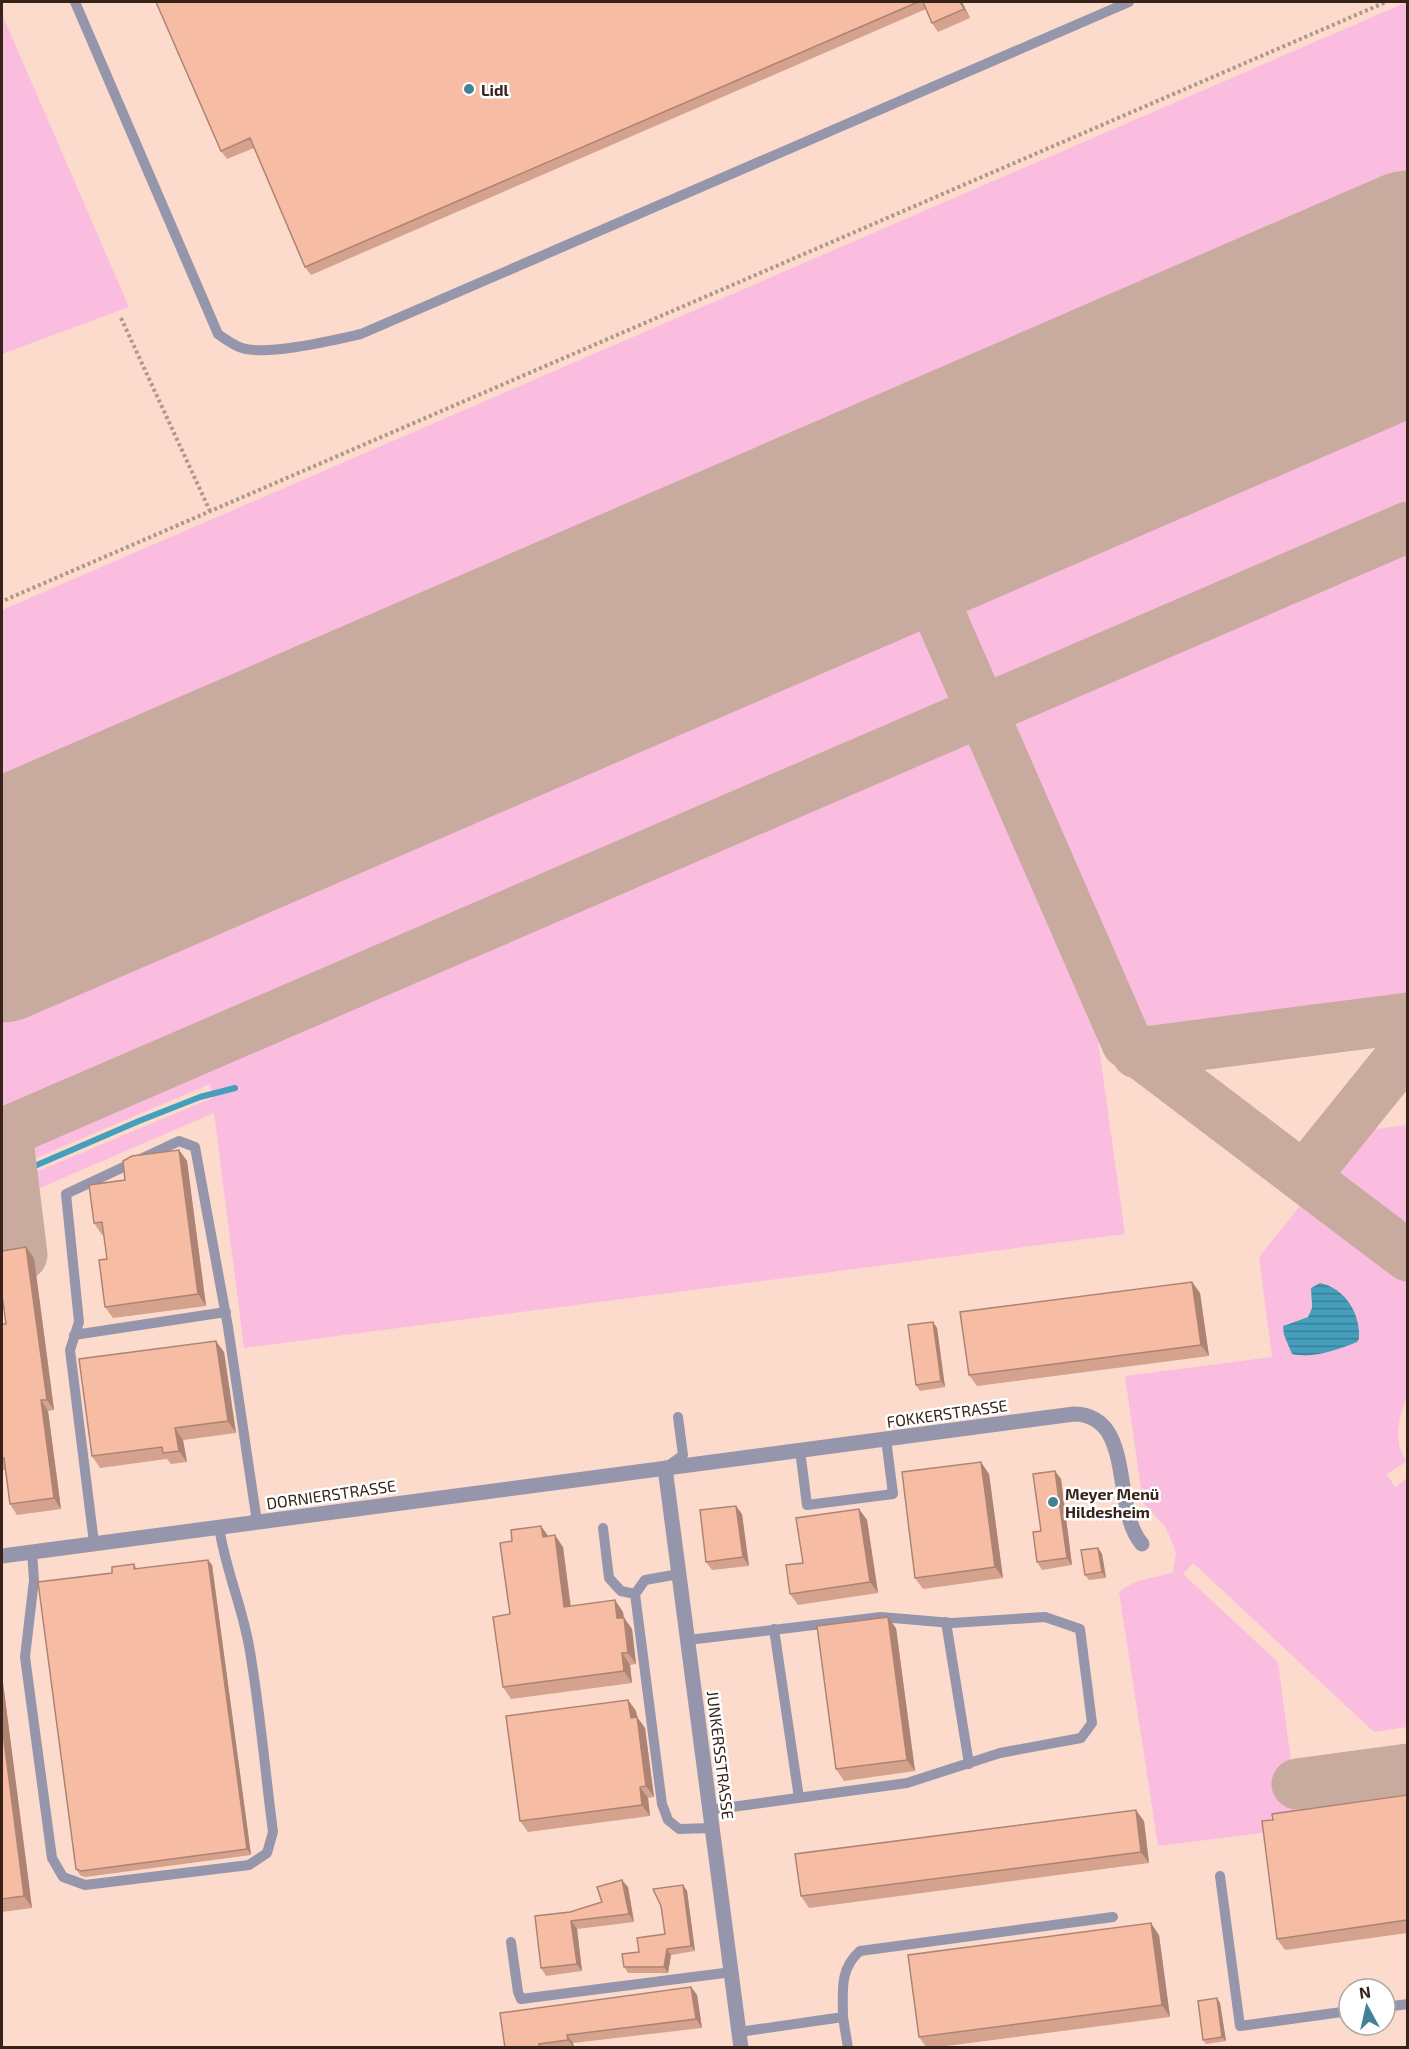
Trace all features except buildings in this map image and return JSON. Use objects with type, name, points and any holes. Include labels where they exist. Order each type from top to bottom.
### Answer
[{"type":"street","name":"FOKKERSTRASSE","points":[[665,1468],[1074,1414],[1095,1419],[1106,1427],[1113,1439],[1127,1520],[1142,1544]]},
{"type":"street","name":"DORNIERSTRASSE","points":[[2,1556],[665,1468]]},
{"type":"street","name":"JUNKERSSTRASSE","points":[[665,1468],[741,2048]]},
{"type":"lane","points":[[75,2],[218,334],[243,349],[260,350],[307,345],[361,334],[1129,2]]},
{"type":"lane","points":[[94,1544],[77,1362],[70,1350],[79,1322],[66,1194],[179,1141],[195,1147],[226,1312],[225,1342],[257,1522]]},
{"type":"lane","points":[[74,1335],[226,1312]]},
{"type":"lane","points":[[665,1468],[683,1455],[678,1417]]},
{"type":"lane","points":[[800,1450],[807,1505],[893,1494],[886,1439]]},
{"type":"lane","points":[[32,1552],[34,1580],[25,1657],[52,1858],[63,1877],[85,1886],[249,1865],[267,1852],[273,1832],[249,1646],[239,1599],[223,1557],[219,1527]]},
{"type":"lane","points":[[603,1528],[609,1578],[621,1591],[635,1594]]},
{"type":"lane","points":[[679,1574],[645,1580],[635,1594],[664,1814],[679,1829],[713,1828]]},
{"type":"lane","points":[[688,1640],[881,1617],[946,1622],[1045,1617],[1080,1629],[1092,1723],[1081,1738],[1000,1753],[907,1783],[710,1810]]},
{"type":"lane","points":[[946,1622],[969,1764]]},
{"type":"lane","points":[[774,1629],[799,1798]]},
{"type":"lane","points":[[1220,1876],[1240,2026],[1337,2013]]},
{"type":"lane","points":[[848,2048],[843,2018],[844,1970],[848,1961],[860,1951],[1113,1917]]},
{"type":"lane","points":[[511,1942],[521,1999],[732,1972]]},
{"type":"lane","points":[[739,2032],[843,2018]]},
{"type":"path","points":[[5,600],[1386,2]]},
{"type":"path","points":[[121,318],[210,511]]},
{"type":"shaded area","points":[[1407,2],[1407,313],[2,921],[2,610]]},
{"type":"shaded area","points":[[2,14],[129,307],[2,354]]},
{"type":"shaded area","points":[[1407,386],[1407,510],[996,689],[950,584]]},
{"type":"shaded area","points":[[1407,542],[1407,993],[1143,1027],[1012,725],[1017,712]]},
{"type":"shaded area","points":[[909,601],[955,706],[2,1119],[2,994]]},
{"type":"shaded area","points":[[956,737],[971,743],[1097,1033],[1125,1234],[244,1348],[214,1113],[26,1194],[24,1177],[212,1098],[210,1084],[22,1164],[20,1143]]},
{"type":"shaded area","points":[[1408,1125],[1407,1240],[1330,1182],[1328,1171],[1359,1131]]},
{"type":"shaded area","points":[[1308,1196],[1407,1272],[1407,1396],[1398,1432],[1399,1446],[1406,1462],[1387,1474],[1395,1487],[1407,1478],[1407,1727],[1374,1732],[1193,1563],[1183,1574],[1278,1662],[1298,1815],[1274,1818],[1269,1822],[1270,1832],[1158,1846],[1119,1592],[1139,1581],[1173,1572],[1176,1553],[1164,1525],[1143,1503],[1125,1376],[1272,1357],[1259,1257]],"holes":[[[1310,1298],[1359,1339],[1357,1342],[1322,1353],[1301,1356],[1286,1324],[1308,1317],[1312,1308]]]},
{"type":"water","points":[[1320,1283],[1337,1290],[1350,1304],[1357,1320],[1359,1339],[1357,1342],[1325,1353],[1292,1354],[1284,1335],[1283,1326],[1308,1317],[1312,1308],[1311,1288]]},
{"type":"waterway","points":[[23,1171],[200,1097],[235,1088]]},
{"type":"taxiway","points":[[875,466],[1127,1043],[1408,1256]]},
{"type":"taxiway","points":[[2,1134],[1408,527]]},
{"type":"taxiway","points":[[1137,1053],[1408,1018]]},
{"type":"taxiway","points":[[1304,1177],[1408,1048]]},
{"type":"taxiway","points":[[7,1132],[22,1255]]},
{"type":"taxiway","points":[[1297,1784],[1408,1769]]},
{"type":"runway","points":[[2,844],[1408,235]]},
{"type":"runway","points":[[2,958],[1408,350]]},
{"type":"place","name":"Lidl","points":[[469,89]]},
{"type":"place","name":"Meyer Menü Hildesheim","points":[[1053,1502]]}]
